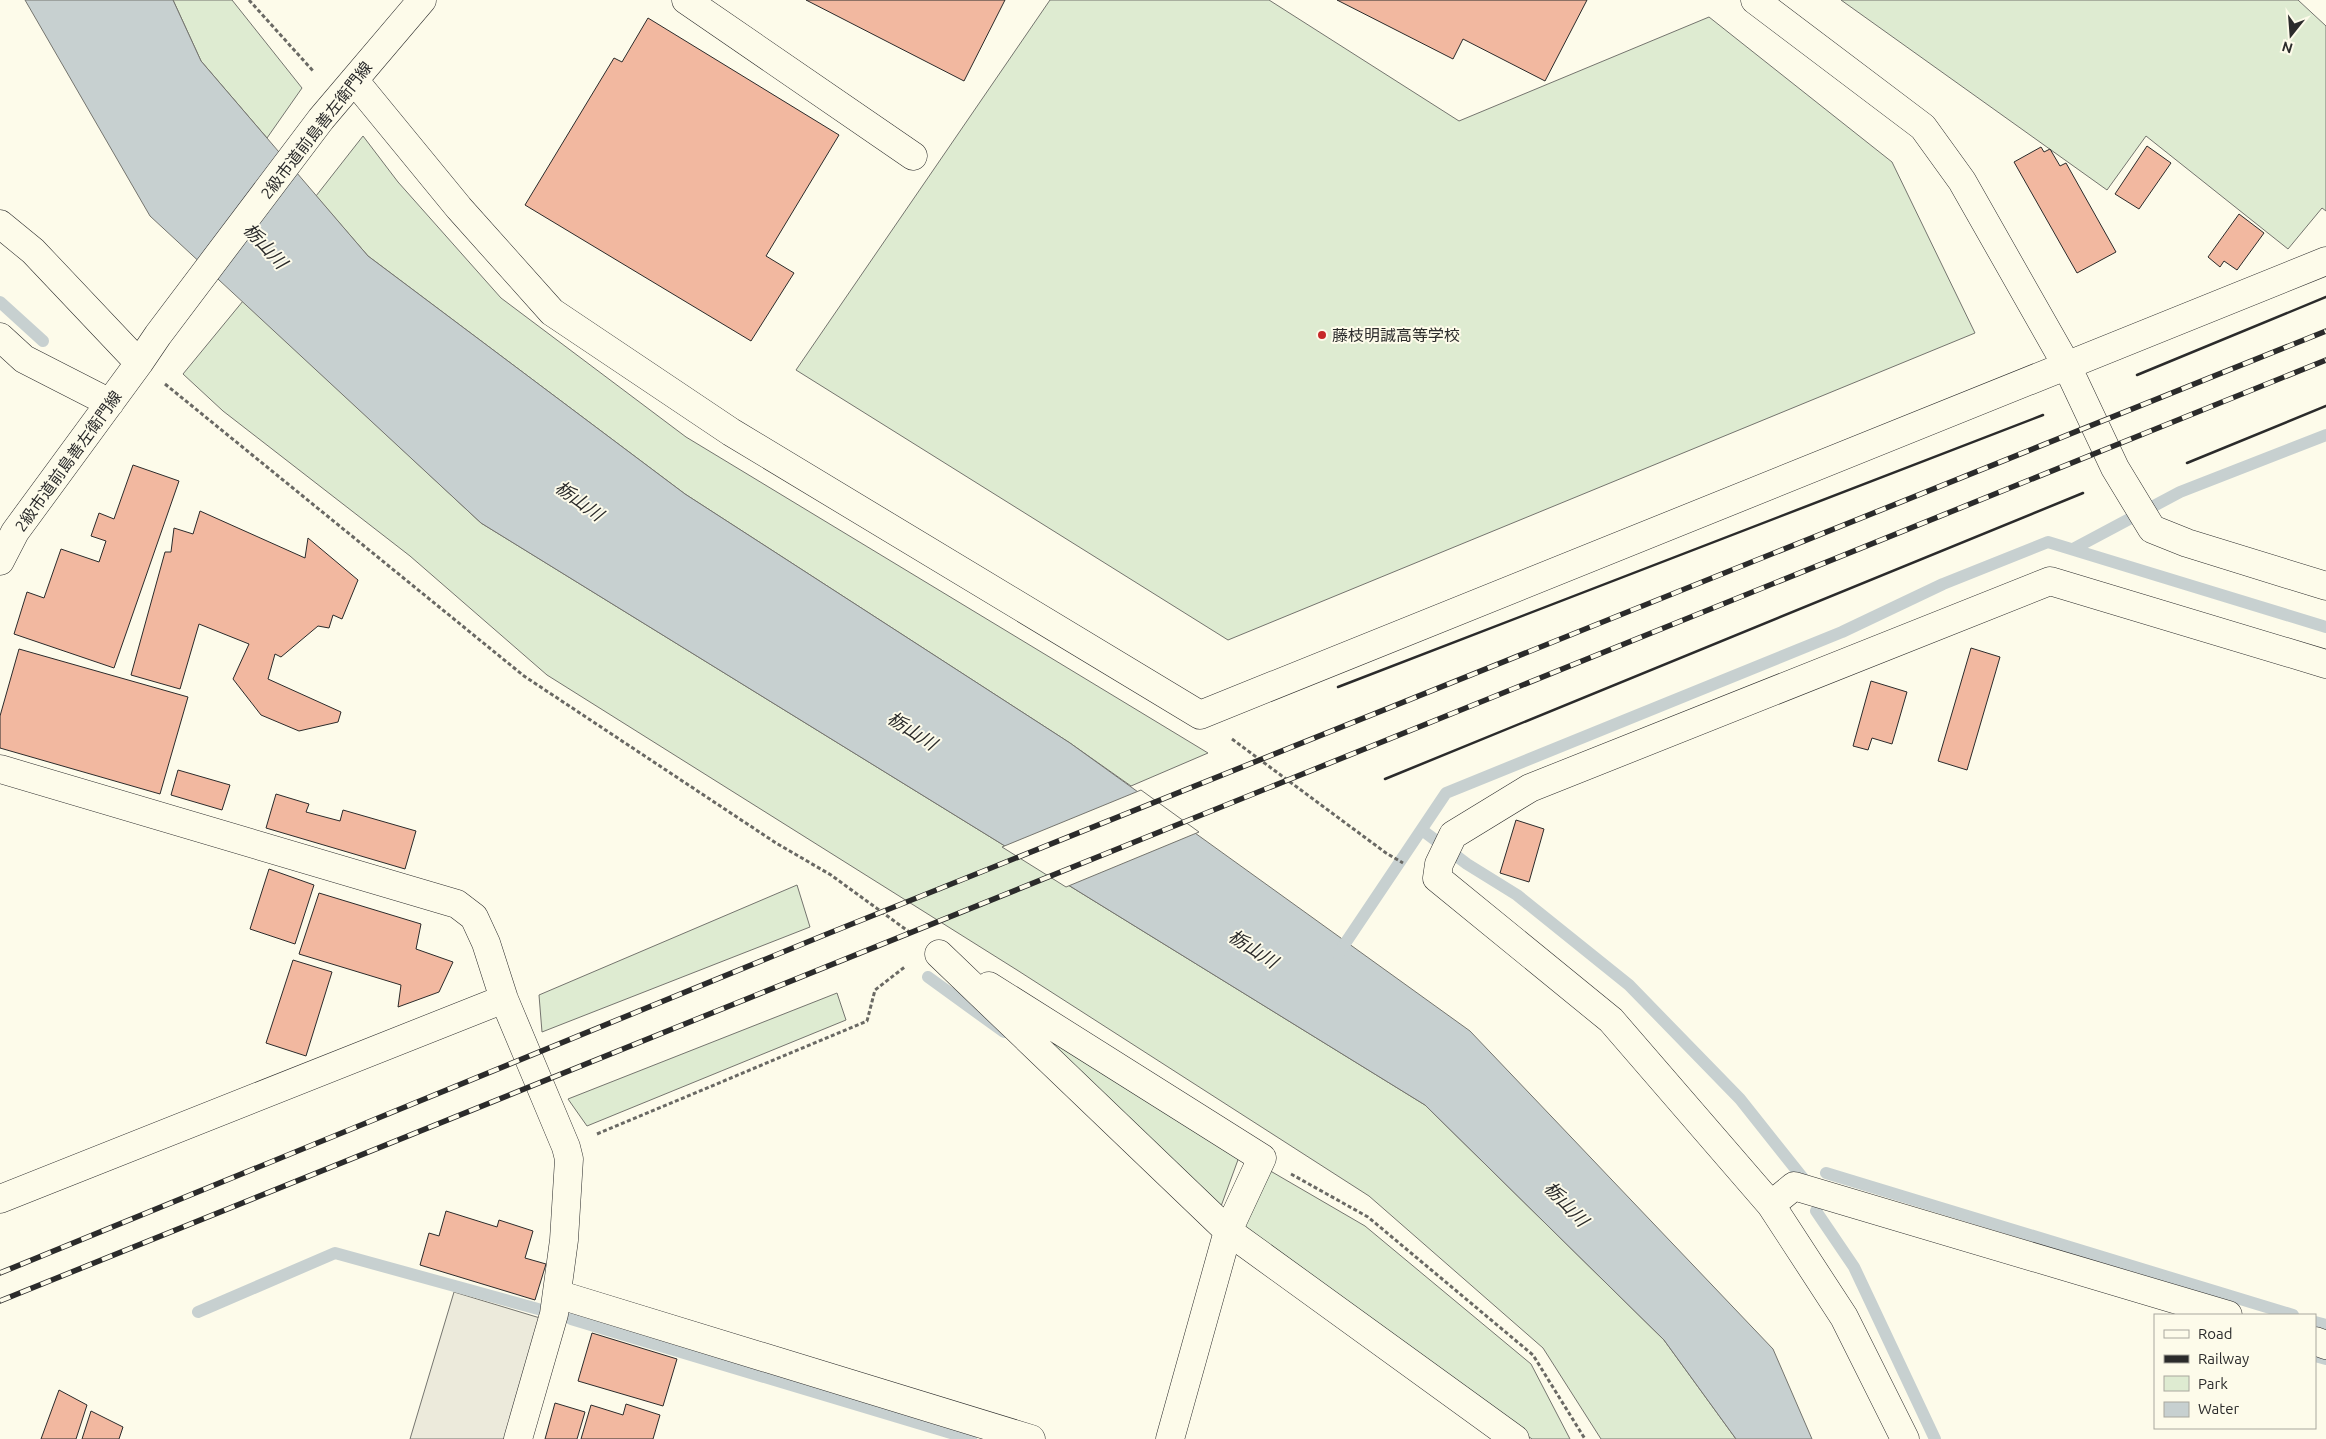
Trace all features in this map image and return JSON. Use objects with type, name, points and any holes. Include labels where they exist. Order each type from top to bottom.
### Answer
[{"type":"street","name":"2級市道前島善左衛門線","points":[[0,562],[15,532],[158,335],[322,119],[422,0]]},
{"type":"street","points":[[686,0],[913,156]]},
{"type":"street","points":[[1755,0],[1923,127],[1962,181],[2067,366],[2115,468],[2152,529],[2187,543],[2326,586]]},
{"type":"street","points":[[347,88],[459,208],[552,312],[731,432],[1200,715],[2326,261]]},
{"type":"street","points":[[0,224],[33,251],[139,363]]},
{"type":"street","points":[[0,337],[24,359],[110,403]]},
{"type":"street","points":[[1905,1439],[1844,1317],[1771,1205],[1611,1020],[1437,878],[1439,864],[1453,835],[1530,788],[2050,581],[2326,664]]},
{"type":"street","points":[[0,769],[457,904],[474,917],[486,943],[504,999],[566,1147],[569,1159],[564,1240],[554,1314],[518,1439]]},
{"type":"street","points":[[939,954],[1262,1158],[1228,1231],[1170,1439]]},
{"type":"street","points":[[939,954],[1228,1231],[1515,1439]]},
{"type":"street","points":[[0,1199],[504,999]]},
{"type":"street","points":[[1771,1205],[1794,1186],[2225,1314]]},
{"type":"street","points":[[557,1294],[1031,1439]]},
{"type":"path","points":[[249,0],[321,80],[347,88]]},
{"type":"path","points":[[139,363],[524,676],[776,843],[831,875],[939,954]]},
{"type":"path","points":[[1200,715],[1393,858]]},
{"type":"path","points":[[566,1147],[867,1021],[876,990],[909,963],[939,954]]},
{"type":"path","points":[[1262,1158],[1368,1217],[1534,1355],[1585,1439]]},
{"type":"green space","points":[[173,0],[232,0],[302,88],[267,138],[201,61]]},
{"type":"green space","name":"藤枝明誠高等学校","points":[[1050,0],[1269,0],[1459,121],[1709,17],[1892,162],[1975,333],[1228,640],[796,370]]},
{"type":"green space","points":[[1841,0],[2298,0],[2326,26],[2326,211],[2322,208],[2288,249],[2146,136],[2107,190]]},
{"type":"green space","points":[[363,136],[398,182],[501,298],[686,437],[1208,753],[1131,786],[1070,743],[685,494],[368,256],[316,196]]},
{"type":"green space","points":[[243,301],[481,523],[1425,1105],[1664,1340],[1736,1439],[1601,1439],[1543,1348],[1369,1196],[1017,970],[547,675],[410,556],[223,411],[183,374]]},
{"type":"green space","points":[[797,885],[810,927],[542,1032],[539,995]]},
{"type":"green space","points":[[837,993],[846,1020],[587,1126],[568,1099]]},
{"type":"green space","points":[[1032,1027],[1239,1157],[1220,1209]]},
{"type":"green space","points":[[1267,1169],[1365,1226],[1531,1364],[1570,1439],[1532,1439],[1239,1229]]},
{"type":"shaded area","points":[[454,1292],[540,1318],[504,1439],[410,1439]]},
{"type":"water","name":"栃山川","points":[[25,0],[173,0],[201,61],[368,256],[685,494],[1070,743],[1470,1031],[1773,1349],[1812,1439],[1736,1439],[1664,1340],[1425,1105],[481,523],[150,216]]},
{"type":"pier","points":[[1141,790],[1199,832],[1066,887],[1002,847]]},
{"type":"building","points":[[806,0],[1005,0],[964,81]]},
{"type":"building","points":[[1337,0],[1587,0],[1545,81],[1463,39],[1453,59]]},
{"type":"building","points":[[648,18],[839,135],[766,256],[794,273],[751,341],[525,205],[614,58],[622,62]]},
{"type":"building","points":[[2147,146],[2171,163],[2139,209],[2115,194]]},
{"type":"building","points":[[2041,147],[2044,152],[2050,149],[2060,166],[2066,163],[2116,252],[2077,273],[2014,162]]},
{"type":"building","points":[[2239,214],[2264,233],[2237,270],[2224,261],[2220,267],[2208,257]]},
{"type":"building","points":[[133,465],[179,481],[114,668],[14,634],[27,592],[44,598],[61,549],[99,562],[106,541],[91,536],[99,513],[114,519]]},
{"type":"building","points":[[200,511],[305,558],[308,538],[358,580],[342,619],[333,615],[329,628],[318,626],[281,657],[275,654],[268,679],[341,712],[338,722],[299,731],[261,715],[233,679],[249,644],[199,624],[180,689],[131,675],[165,552],[171,552],[174,528],[193,534]]},
{"type":"building","points":[[1971,648],[2000,657],[1967,770],[1938,761]]},
{"type":"building","points":[[19,649],[188,697],[160,794],[0,748],[0,716]]},
{"type":"building","points":[[1871,681],[1907,692],[1892,744],[1872,738],[1868,750],[1853,746]]},
{"type":"building","points":[[178,770],[230,785],[222,810],[171,795]]},
{"type":"building","points":[[276,794],[309,804],[306,812],[340,821],[343,810],[416,831],[405,869],[266,828]]},
{"type":"building","points":[[1516,820],[1544,829],[1529,882],[1500,873]]},
{"type":"building","points":[[269,869],[314,885],[295,944],[250,929]]},
{"type":"building","points":[[319,893],[421,924],[416,949],[453,962],[439,992],[398,1007],[401,985],[299,954]]},
{"type":"building","points":[[293,960],[332,972],[306,1056],[266,1043]]},
{"type":"building","points":[[446,1211],[497,1227],[499,1220],[533,1231],[525,1258],[546,1264],[535,1300],[420,1265],[429,1233],[439,1236]]},
{"type":"building","points":[[592,1333],[677,1359],[663,1406],[578,1381]]},
{"type":"building","points":[[59,1390],[87,1405],[76,1439],[41,1439]]},
{"type":"building","points":[[555,1403],[585,1412],[577,1439],[545,1439]]},
{"type":"building","points":[[626,1404],[660,1415],[653,1439],[581,1439],[591,1405],[623,1415]]},
{"type":"building","points":[[91,1411],[123,1427],[119,1439],[82,1439]]},
{"type":"waterway","points":[[0,302],[43,341]]},
{"type":"waterway","points":[[2073,549],[2180,492],[2326,435]]},
{"type":"waterway","points":[[1338,954],[1446,793],[1842,632],[1943,584],[2048,542],[2326,627]]},
{"type":"waterway","points":[[1422,830],[1467,864],[1517,895],[1629,985],[1740,1099],[1810,1187]]},
{"type":"waterway","points":[[928,977],[1004,1032]]},
{"type":"waterway","points":[[1826,1173],[2290,1314]]},
{"type":"waterway","points":[[1816,1211],[1854,1267],[1935,1439]]},
{"type":"waterway","points":[[198,1312],[335,1253],[538,1309]]},
{"type":"waterway","points":[[571,1319],[971,1439]]},
{"type":"waterway","points":[[2316,1322],[2326,1325]]},
{"type":"waterway","points":[[2316,1356],[2326,1359]]},
{"type":"railway","points":[[0,1273],[822,936],[2326,331]]},
{"type":"railway","points":[[0,1301],[2326,360]]},
{"type":"wall","points":[[2137,375],[2326,297]]},
{"type":"wall","points":[[2187,463],[2326,406]]},
{"type":"wall","points":[[1338,687],[2043,415]]},
{"type":"wall","points":[[1385,779],[2083,493]]},
{"type":"place","name":"藤枝明誠高等学校","points":[[1322,335]]}]
